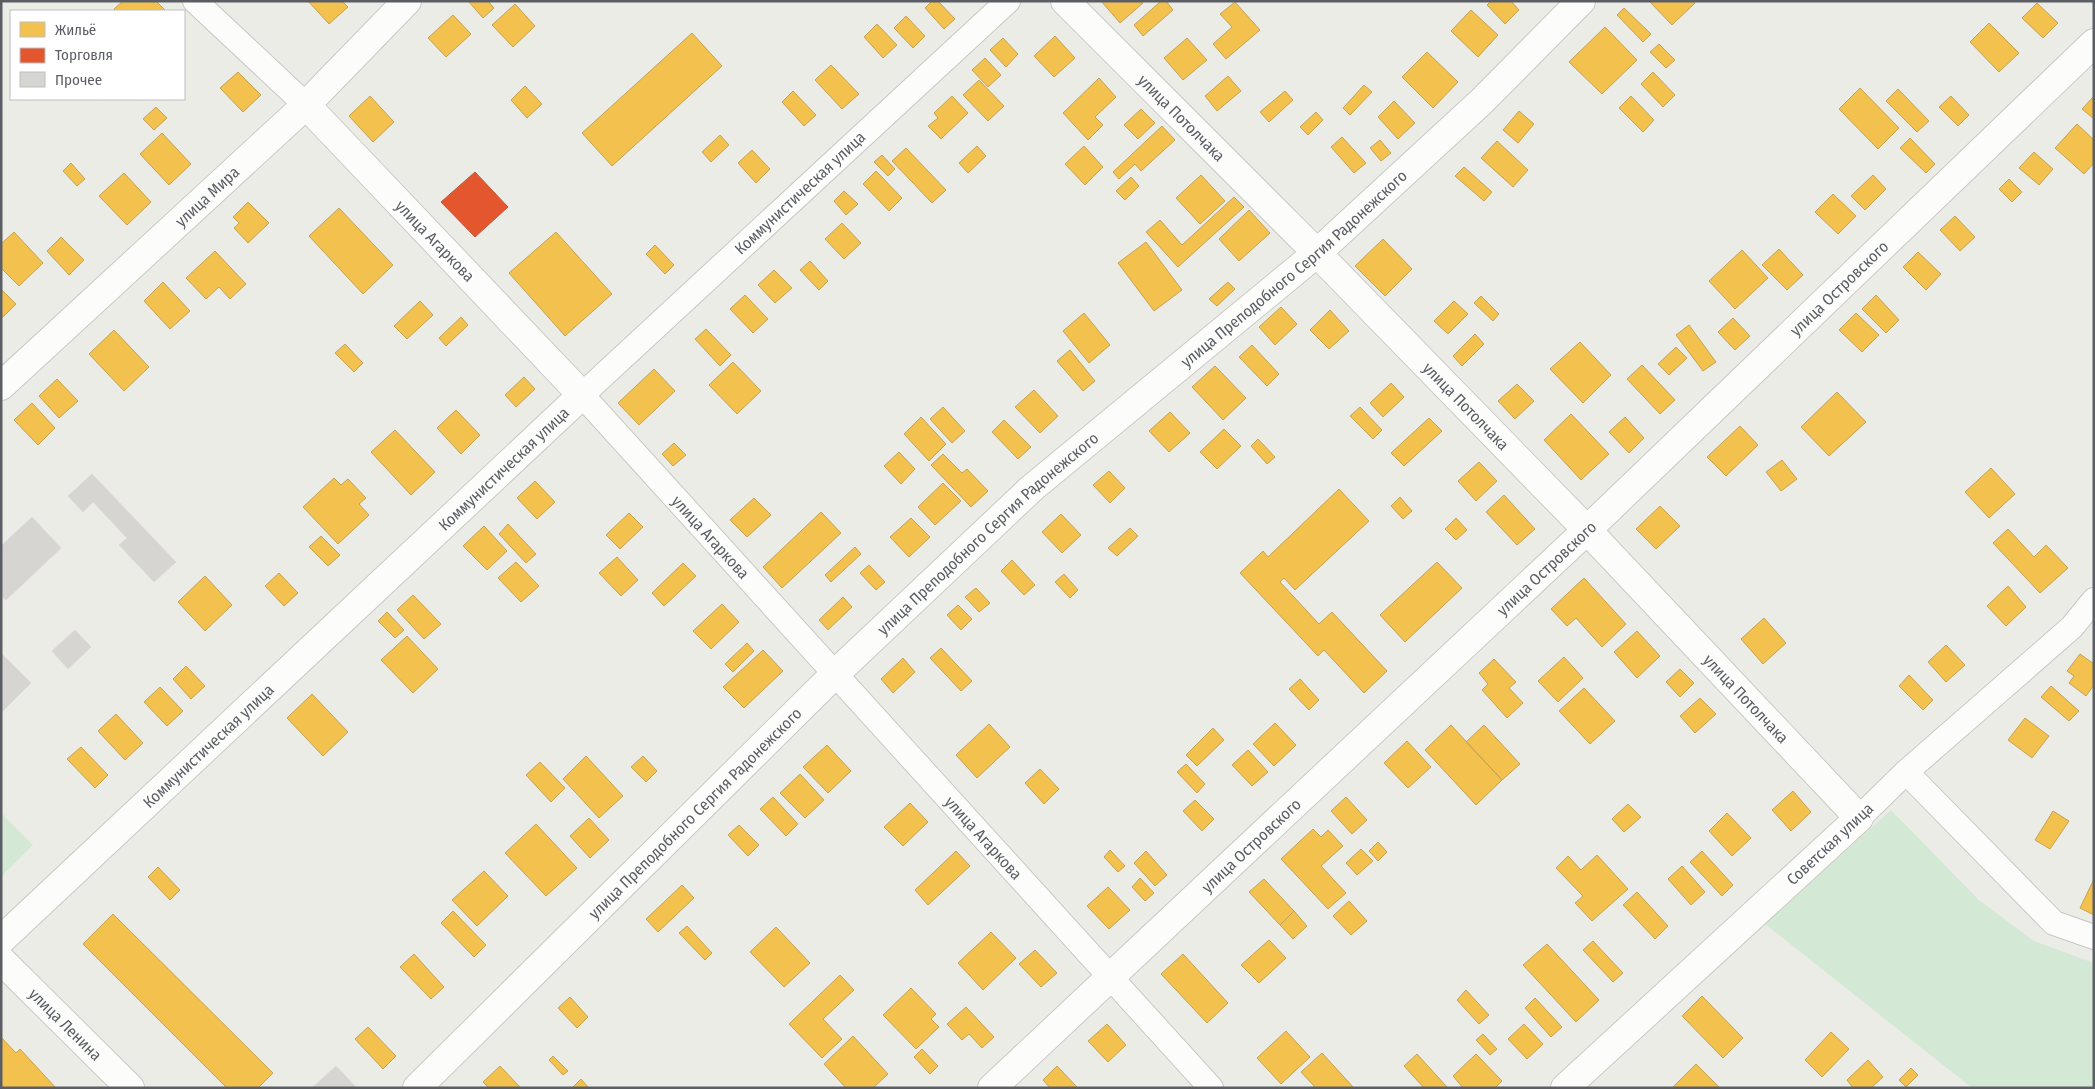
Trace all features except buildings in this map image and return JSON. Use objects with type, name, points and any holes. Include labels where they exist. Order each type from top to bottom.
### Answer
[{"type":"street","name":"улица Агаркова","points":[[195,1],[306,105],[582,395],[1212,1088]]},
{"type":"street","name":"улица Мира","points":[[1,386],[306,105],[407,1]]},
{"type":"street","name":"Коммунистическая улица","points":[[1,940],[582,395],[1008,1]]},
{"type":"street","name":"улица Потолчака","points":[[1065,1],[1316,253],[1587,530],[1859,818]]},
{"type":"street","name":"улица Преподобного Сергия Радонежского","points":[[417,1088],[835,674],[1032,488],[1316,253],[1482,101],[1581,1]]},
{"type":"street","name":"улица Островского","points":[[992,1088],[1587,530],[2094,43]]},
{"type":"street","name":"Советская улица","points":[[1565,1088],[1859,818],[1906,772],[2072,627],[2094,600]]},
{"type":"street","points":[[1906,772],[2054,923],[2094,937]]},
{"type":"street","name":"улица Ленина","points":[[1,960],[130,1088]]},
{"type":"green space","points":[[1891,810],[1979,900],[2034,941],[2094,963],[2094,1088],[1972,1088],[1765,924],[1757,930]]},
{"type":"green space","points":[[1,813],[33,845],[1,877]]}]
